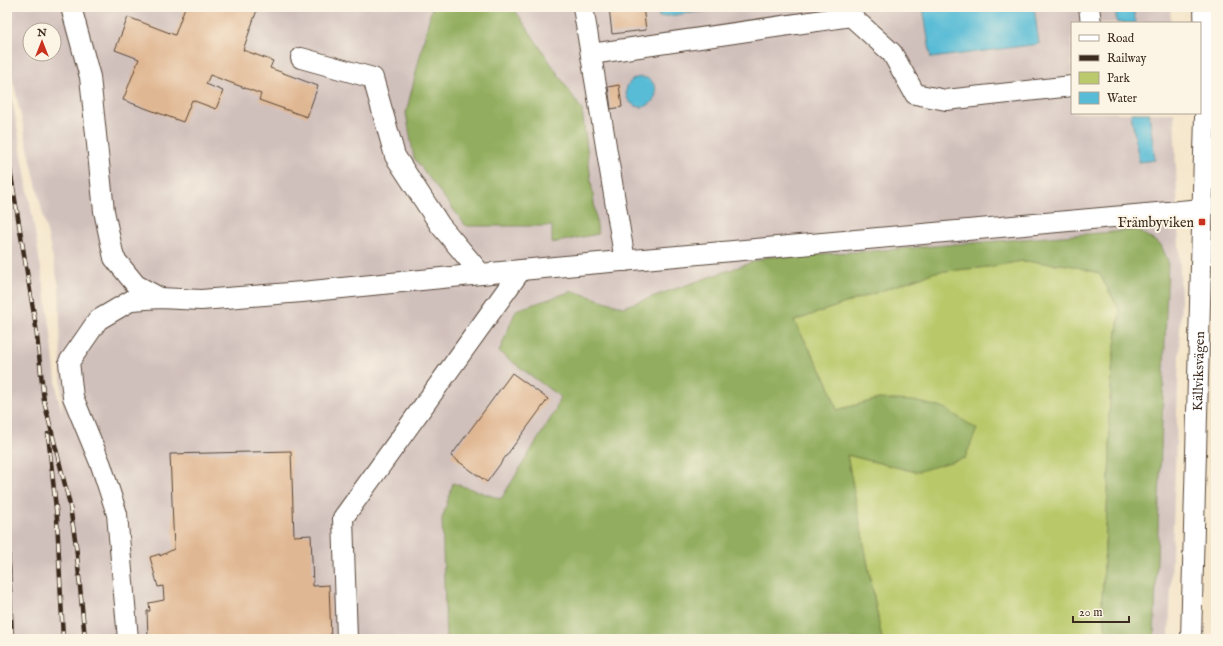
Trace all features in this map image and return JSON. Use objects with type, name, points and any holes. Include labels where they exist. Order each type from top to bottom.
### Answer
[{"type":"street","points":[[72,7],[90,78],[104,212],[114,258],[136,285],[160,298]]},
{"type":"street","points":[[583,7],[625,261]]},
{"type":"street","points":[[1089,7],[1091,22]]},
{"type":"street","name":"Källviksvägen","points":[[1191,639],[1202,209],[1209,176],[1204,7]]},
{"type":"street","points":[[591,54],[851,16],[892,53],[915,94],[946,100],[1071,86]]},
{"type":"street","points":[[301,58],[373,78],[395,156],[440,225],[481,274]]},
{"type":"street","points":[[128,639],[117,514],[101,465],[73,397],[69,362],[98,320],[132,300],[160,298],[201,300],[286,293],[521,270],[1202,209]]},
{"type":"street","points":[[347,639],[343,518],[521,270]]},
{"type":"shaded area","points":[[7,7],[1170,7],[1171,22],[1071,22],[1071,114],[1174,114],[1181,299],[1169,639],[7,639],[7,80],[14,109],[36,238],[50,325],[58,398],[62,412],[59,286],[7,54]]},
{"type":"green space","points":[[432,7],[513,7],[582,110],[598,234],[552,243],[552,226],[466,226],[414,158],[406,113]]},
{"type":"green space","points":[[1137,230],[1161,245],[1168,261],[1154,639],[1107,639],[1102,600],[1110,456],[1109,415],[1113,359],[1120,311],[1099,273],[1069,265],[1022,261],[988,267],[935,272],[794,321],[827,381],[837,410],[879,399],[914,401],[944,408],[977,429],[965,458],[916,472],[847,455],[882,639],[446,639],[442,519],[453,483],[501,499],[554,413],[560,397],[499,352],[516,310],[573,291],[623,307],[767,257],[871,251]]},
{"type":"green space","points":[[1022,261],[1069,265],[1099,273],[1120,311],[1113,359],[1109,415],[1110,456],[1102,600],[1107,639],[882,639],[847,455],[916,472],[879,399],[837,410],[827,381],[794,321],[935,272],[988,267]]},
{"type":"water","points":[[658,7],[737,7],[659,17]]},
{"type":"water","points":[[923,7],[1034,7],[1039,44],[931,58]]},
{"type":"water","points":[[1115,7],[1133,7],[1136,22],[1117,22]]},
{"type":"water","points":[[641,77],[652,81],[656,92],[652,103],[641,107],[630,103],[626,92],[630,81]]},
{"type":"water","points":[[1131,114],[1149,114],[1155,160],[1139,162]]},
{"type":"building","points":[[185,7],[258,7],[243,50],[273,61],[270,68],[318,86],[307,117],[259,100],[261,94],[210,75],[206,84],[223,91],[216,109],[192,100],[183,122],[123,100],[139,59],[115,50],[128,17],[175,35]]},
{"type":"building","points":[[609,7],[643,7],[646,30],[612,34]]},
{"type":"building","points":[[619,85],[622,107],[611,109],[608,87]]},
{"type":"building","points":[[512,373],[548,399],[487,482],[451,456]]},
{"type":"building","points":[[291,451],[294,536],[311,535],[313,586],[329,585],[331,639],[148,639],[147,611],[150,611],[149,603],[164,600],[163,586],[158,587],[150,557],[160,554],[160,556],[174,549],[170,454]]},
{"type":"railway","points":[[7,151],[36,327],[44,401],[69,501],[76,545],[85,639]]},
{"type":"railway","points":[[48,434],[57,518],[63,639]]},
{"type":"railway","points":[[7,520],[12,639]]},
{"type":"place","name":"Främbyviken","points":[[1202,222]]}]
